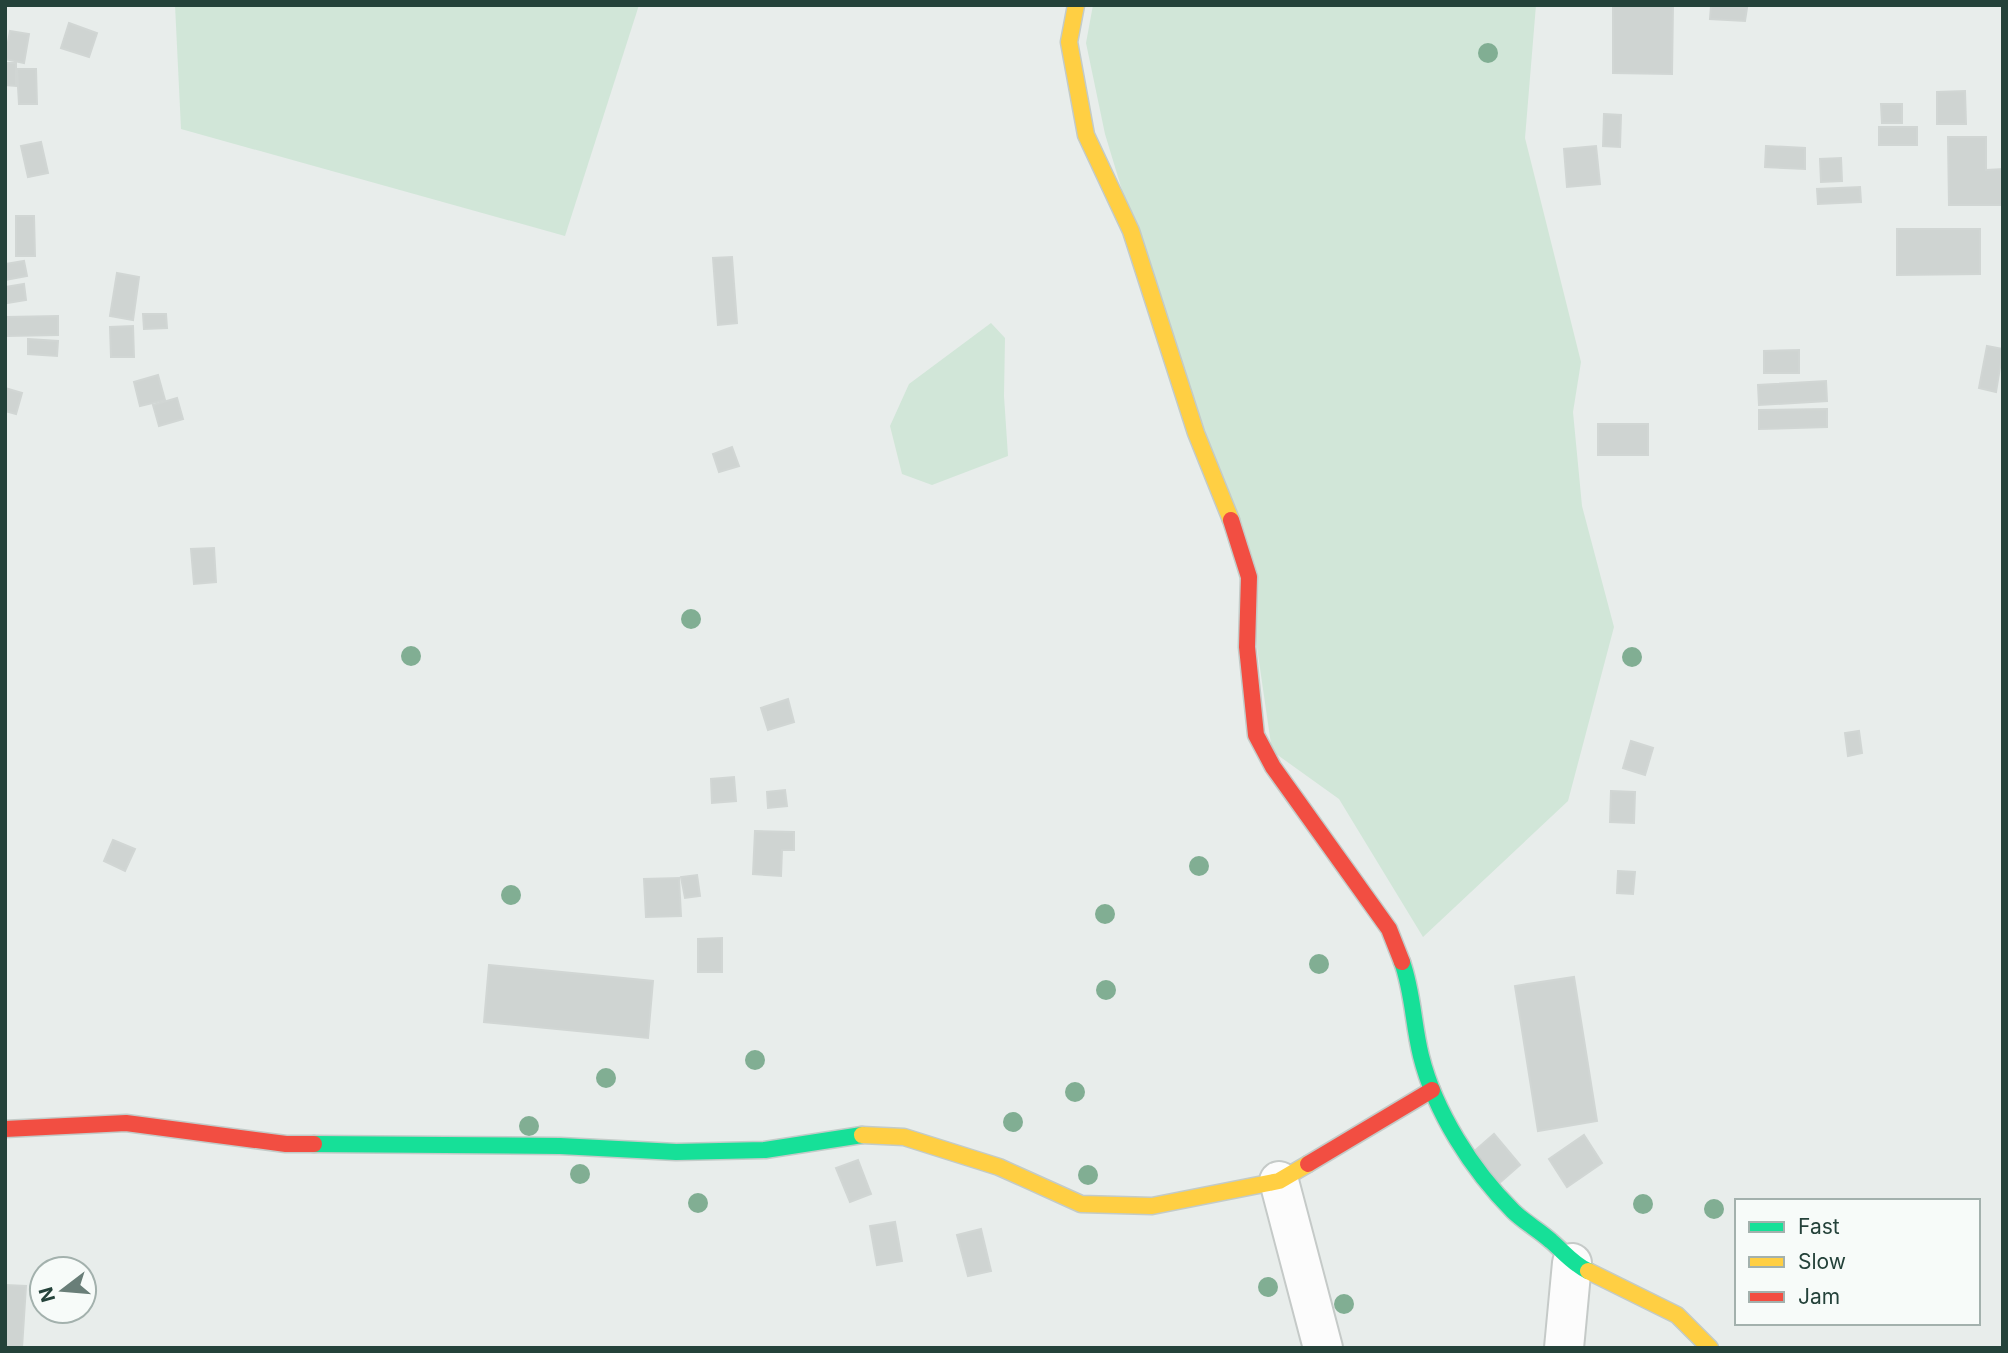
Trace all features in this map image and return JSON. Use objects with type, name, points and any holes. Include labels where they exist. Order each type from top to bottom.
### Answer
[{"type":"street","points":[[1076,5],[1069,42],[1087,135],[1132,231],[1196,433],[1221,489],[1249,577],[1247,647],[1256,735],[1273,767],[1389,929],[1409,981],[1421,1055],[1432,1090],[1479,1174],[1515,1213],[1553,1241],[1572,1264],[1676,1315],[1710,1348]]},
{"type":"street","points":[[5,1129],[126,1123],[286,1144],[560,1146],[676,1152],[765,1150],[876,1134],[904,1137],[999,1167],[1081,1204],[1152,1206],[1279,1181],[1432,1090]]},
{"type":"street","points":[[1279,1181],[1324,1348]]},
{"type":"street","points":[[1564,1348],[1572,1264]]},
{"type":"green space","points":[[175,5],[639,5],[565,236],[181,129]]},
{"type":"green space","points":[[1093,5],[1536,5],[1525,138],[1581,362],[1573,412],[1582,506],[1614,627],[1568,801],[1423,937],[1339,799],[1272,751],[1254,627],[1105,134],[1086,43]]},
{"type":"green space","points":[[991,323],[1005,338],[1004,396],[1008,456],[932,485],[902,474],[890,426],[909,384]]},
{"type":"building","points":[[1613,5],[1673,5],[1672,74],[1613,73]]},
{"type":"building","points":[[1711,6],[1747,8],[1745,21],[1710,19]]},
{"type":"building","points":[[69,23],[97,33],[89,57],[61,48]]},
{"type":"building","points":[[10,31],[29,34],[24,63],[5,59]]},
{"type":"building","points":[[5,63],[16,63],[16,86],[5,85]]},
{"type":"building","points":[[17,69],[36,69],[37,104],[19,104]]},
{"type":"building","points":[[1965,91],[1966,124],[1937,124],[1937,92]]},
{"type":"building","points":[[1881,104],[1902,104],[1902,123],[1882,123]]},
{"type":"building","points":[[1604,114],[1621,115],[1620,147],[1603,146]]},
{"type":"building","points":[[1879,127],[1917,127],[1917,145],[1879,145]]},
{"type":"building","points":[[1948,137],[1986,137],[1986,170],[2003,169],[2003,205],[1949,205]]},
{"type":"building","points":[[41,142],[48,173],[28,177],[21,146]]},
{"type":"building","points":[[1596,146],[1600,184],[1567,187],[1564,149]]},
{"type":"building","points":[[1766,146],[1805,148],[1805,169],[1765,167]]},
{"type":"building","points":[[1841,158],[1842,181],[1821,182],[1820,159]]},
{"type":"building","points":[[1860,187],[1861,202],[1818,204],[1817,189]]},
{"type":"building","points":[[16,216],[34,216],[35,256],[16,256]]},
{"type":"building","points":[[1897,229],[1980,229],[1980,274],[1897,275]]},
{"type":"building","points":[[732,257],[737,323],[718,325],[713,258]]},
{"type":"building","points":[[24,261],[27,276],[5,280],[5,264]]},
{"type":"building","points":[[117,273],[139,277],[133,320],[110,316]]},
{"type":"building","points":[[24,284],[26,300],[7,303],[5,287]]},
{"type":"building","points":[[143,314],[166,314],[167,328],[144,329]]},
{"type":"building","points":[[58,316],[58,335],[7,336],[7,317]]},
{"type":"building","points":[[133,326],[134,357],[111,357],[110,327]]},
{"type":"building","points":[[28,339],[58,341],[57,356],[28,354]]},
{"type":"building","points":[[1987,346],[2003,349],[1996,392],[1979,388]]},
{"type":"building","points":[[1799,350],[1799,373],[1764,373],[1764,351]]},
{"type":"building","points":[[158,375],[165,400],[140,406],[134,382]]},
{"type":"building","points":[[1826,381],[1827,401],[1759,405],[1758,385]]},
{"type":"building","points":[[5,388],[22,393],[16,414],[5,411]]},
{"type":"building","points":[[177,398],[183,419],[159,426],[153,405]]},
{"type":"building","points":[[1827,409],[1827,427],[1759,429],[1759,410]]},
{"type":"building","points":[[1598,424],[1648,424],[1648,455],[1598,455]]},
{"type":"building","points":[[732,447],[739,466],[719,472],[713,454]]},
{"type":"building","points":[[214,548],[216,582],[194,584],[191,549]]},
{"type":"building","points":[[788,699],[794,722],[768,730],[761,708]]},
{"type":"building","points":[[1859,731],[1862,753],[1848,756],[1845,733]]},
{"type":"building","points":[[1631,741],[1653,748],[1645,775],[1623,768]]},
{"type":"building","points":[[734,777],[736,801],[712,803],[711,779]]},
{"type":"building","points":[[785,790],[787,806],[768,808],[767,792]]},
{"type":"building","points":[[1611,791],[1635,792],[1634,823],[1610,822]]},
{"type":"building","points":[[755,831],[794,832],[794,850],[782,850],[781,876],[753,874]]},
{"type":"building","points":[[113,840],[135,849],[125,871],[104,861]]},
{"type":"building","points":[[1618,871],[1635,872],[1633,894],[1617,893]]},
{"type":"building","points":[[697,875],[700,896],[685,898],[681,877]]},
{"type":"building","points":[[679,878],[681,916],[646,917],[644,879]]},
{"type":"building","points":[[722,938],[722,972],[698,972],[698,939]]},
{"type":"building","points":[[489,965],[653,981],[648,1038],[484,1022]]},
{"type":"building","points":[[1574,977],[1597,1121],[1538,1131],[1515,986]]},
{"type":"building","points":[[1494,1134],[1520,1165],[1497,1185],[1471,1154]]},
{"type":"building","points":[[1584,1135],[1602,1163],[1567,1187],[1549,1159]]},
{"type":"building","points":[[858,1160],[871,1194],[850,1202],[836,1168]]},
{"type":"building","points":[[895,1222],[902,1261],[877,1265],[870,1226]]},
{"type":"building","points":[[981,1229],[991,1271],[968,1276],[957,1235]]},
{"type":"building","points":[[5,1285],[26,1286],[22,1348],[5,1348]]},
{"type":"traffic: fast","points":[[1402,962],[1427,1077],[1457,1139],[1483,1177],[1513,1211],[1588,1271]]},
{"type":"traffic: fast","points":[[314,1144],[560,1146],[676,1152],[765,1150],[862,1135]]},
{"type":"traffic: slow","points":[[1076,5],[1069,42],[1086,135],[1131,231],[1196,433],[1231,520]]},
{"type":"traffic: slow","points":[[862,1135],[904,1137],[999,1167],[1081,1204],[1152,1206],[1279,1181],[1308,1164]]},
{"type":"traffic: slow","points":[[1588,1271],[1677,1315],[1710,1348]]},
{"type":"traffic: jam","points":[[1231,520],[1249,577],[1247,647],[1256,735],[1273,767],[1389,929],[1402,962]]},
{"type":"traffic: jam","points":[[1308,1164],[1432,1090]]},
{"type":"traffic: jam","points":[[5,1129],[126,1123],[286,1144],[314,1144]]}]
